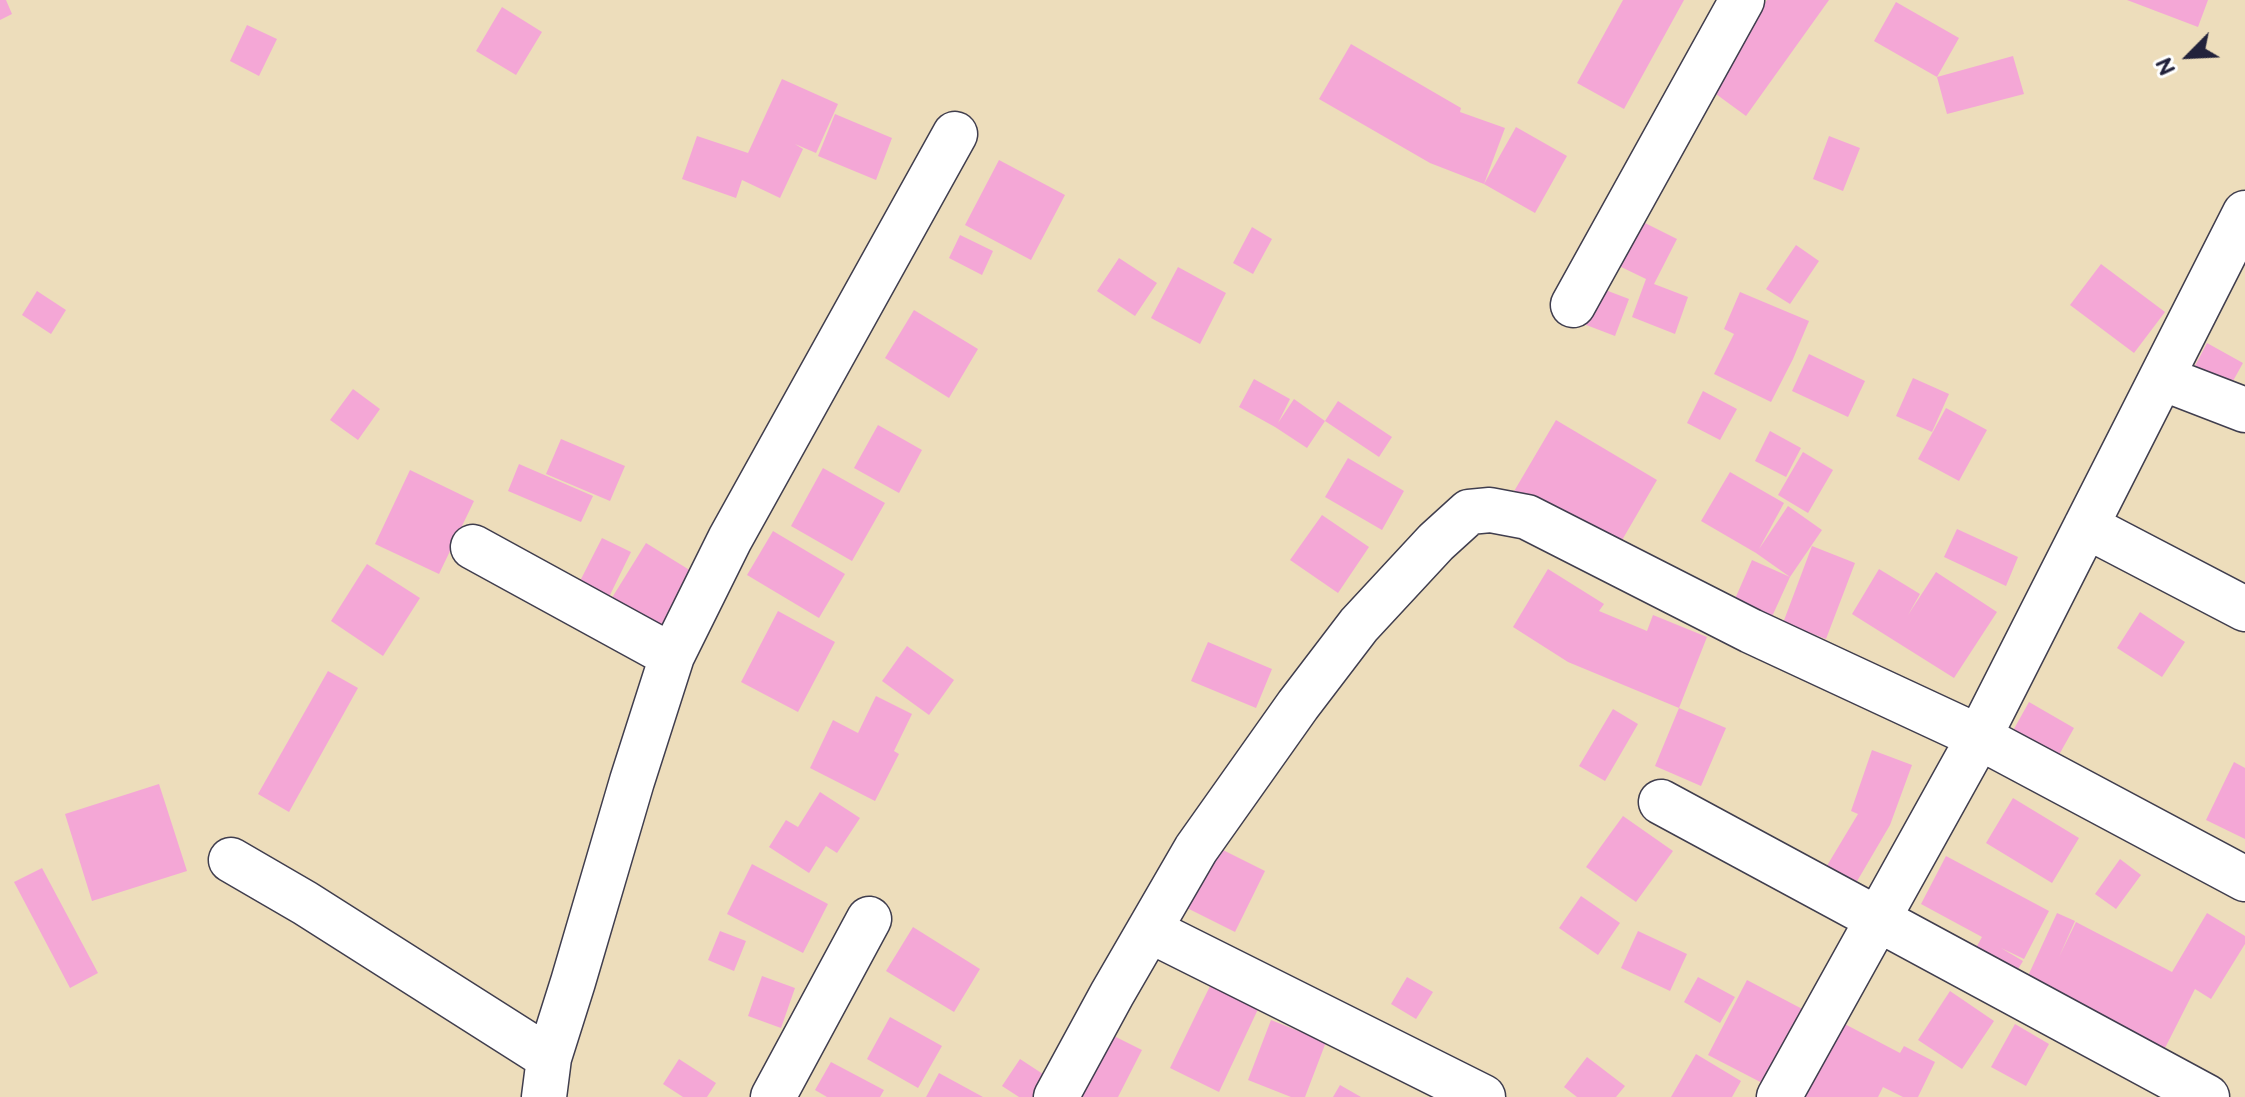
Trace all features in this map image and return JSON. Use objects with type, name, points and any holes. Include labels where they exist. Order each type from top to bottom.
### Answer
[{"type":"street","points":[[1573,305],[1742,0]]},
{"type":"street","points":[[231,860],[305,903],[546,1077],[632,781],[672,656],[730,539],[955,134]]},
{"type":"street","points":[[1779,1097],[1979,737],[2245,213]]},
{"type":"street","points":[[2162,378],[2245,410]]},
{"type":"street","points":[[1056,1097],[1196,849],[1359,625],[1416,562],[1469,512],[1490,510],[1527,517],[1751,631],[1979,737],[2245,879]]},
{"type":"street","points":[[2086,526],[2245,609]]},
{"type":"street","points":[[473,547],[672,656]]},
{"type":"street","points":[[1661,802],[2207,1097]]},
{"type":"street","points":[[773,1097],[869,919]]},
{"type":"street","points":[[1149,930],[1483,1097]]},
{"type":"building","points":[[0,0],[6,0],[12,14],[0,20]]},
{"type":"building","points":[[1623,0],[1684,0],[1624,109],[1577,83]]},
{"type":"building","points":[[1767,0],[1829,0],[1746,116],[1705,86]]},
{"type":"building","points":[[2127,0],[2208,0],[2198,27]]},
{"type":"building","points":[[1896,2],[1959,38],[1937,77],[1874,41]]},
{"type":"building","points":[[502,7],[542,32],[516,75],[476,51]]},
{"type":"building","points":[[247,25],[277,39],[259,76],[230,61]]},
{"type":"building","points":[[1351,44],[1461,108],[1460,112],[1505,128],[1484,184],[1430,163],[1319,99]]},
{"type":"building","points":[[2013,56],[2024,94],[1947,114],[1937,77]]},
{"type":"building","points":[[782,79],[838,104],[816,153],[795,144],[803,149],[780,198],[742,180],[736,198],[682,179],[697,136],[748,153]]},
{"type":"building","points":[[835,114],[892,138],[876,180],[818,156]]},
{"type":"building","points":[[1516,127],[1567,156],[1535,213],[1484,184]]},
{"type":"building","points":[[1829,136],[1860,148],[1843,191],[1813,179]]},
{"type":"building","points":[[999,160],[1065,195],[1031,260],[965,225]]},
{"type":"building","points":[[1639,220],[1677,239],[1654,284],[1688,297],[1675,334],[1632,317],[1646,279],[1617,265]]},
{"type":"building","points":[[1252,227],[1272,239],[1253,274],[1233,263]]},
{"type":"building","points":[[960,235],[993,251],[982,275],[949,258]]},
{"type":"building","points":[[1796,245],[1819,261],[1790,304],[1766,289]]},
{"type":"building","points":[[1119,258],[1157,283],[1135,316],[1097,291]]},
{"type":"building","points":[[2101,264],[2165,312],[2134,353],[2070,305]]},
{"type":"building","points":[[1178,267],[1226,293],[1200,344],[1151,318]]},
{"type":"building","points":[[1595,286],[1629,299],[1615,336],[1581,323]]},
{"type":"building","points":[[37,291],[66,310],[51,334],[22,315]]},
{"type":"building","points":[[1740,292],[1809,321],[1771,402],[1714,374],[1734,334],[1724,329]]},
{"type":"building","points":[[914,310],[978,349],[949,398],[885,358]]},
{"type":"building","points":[[2207,343],[2243,363],[2223,399],[2188,379]]},
{"type":"building","points":[[1809,354],[1865,381],[1848,417],[1792,391]]},
{"type":"building","points":[[1913,378],[1949,394],[1932,432],[1896,416]]},
{"type":"building","points":[[1254,379],[1290,399],[1278,423],[1294,399],[1325,421],[1307,448],[1239,407]]},
{"type":"building","points":[[353,389],[380,409],[358,440],[330,420]]},
{"type":"building","points":[[1703,391],[1737,409],[1720,440],[1687,423]]},
{"type":"building","points":[[1338,401],[1392,437],[1379,457],[1325,421]]},
{"type":"building","points":[[1946,408],[1987,430],[1959,481],[1918,459]]},
{"type":"building","points":[[1556,420],[1657,480],[1614,554],[1513,493]]},
{"type":"building","points":[[878,425],[922,450],[899,493],[854,468]]},
{"type":"building","points":[[1770,431],[1801,448],[1786,477],[1755,461]]},
{"type":"building","points":[[561,439],[625,466],[610,501],[546,474]]},
{"type":"building","points":[[1803,452],[1833,470],[1808,513],[1778,495]]},
{"type":"building","points":[[1348,458],[1404,491],[1382,530],[1325,497]]},
{"type":"building","points":[[519,464],[593,496],[581,522],[508,491]]},
{"type":"building","points":[[823,468],[885,503],[852,561],[791,526]]},
{"type":"building","points":[[410,470],[474,501],[439,574],[375,544]]},
{"type":"building","points":[[1730,472],[1784,503],[1759,549],[1788,506],[1822,530],[1790,577],[1701,521]]},
{"type":"building","points":[[1322,515],[1369,547],[1338,593],[1290,560]]},
{"type":"building","points":[[1957,529],[2018,557],[2006,586],[1944,557]]},
{"type":"building","points":[[773,531],[845,574],[819,618],[747,575]]},
{"type":"building","points":[[602,538],[631,552],[609,597],[580,581]]},
{"type":"building","points":[[646,543],[704,579],[663,645],[605,609]]},
{"type":"building","points":[[1812,546],[1855,563],[1826,639],[1783,623]]},
{"type":"building","points":[[1752,560],[1790,577],[1765,632],[1728,615]]},
{"type":"building","points":[[367,564],[420,598],[383,656],[331,621]]},
{"type":"building","points":[[1548,569],[1604,604],[1599,611],[1647,631],[1653,615],[1707,637],[1679,708],[1568,662],[1513,627]]},
{"type":"building","points":[[1879,569],[1920,594],[1908,615],[1936,572],[1997,612],[1954,678],[1852,614]]},
{"type":"building","points":[[778,611],[835,642],[798,712],[741,682]]},
{"type":"building","points":[[2140,612],[2185,642],[2162,677],[2117,648]]},
{"type":"building","points":[[1208,642],[1272,669],[1256,708],[1191,681]]},
{"type":"building","points":[[907,646],[954,680],[929,715],[882,681]]},
{"type":"building","points":[[328,671],[358,688],[289,812],[258,794]]},
{"type":"building","points":[[876,696],[912,714],[894,751],[899,754],[875,801],[810,768],[833,720],[858,733]]},
{"type":"building","points":[[2029,702],[2074,728],[2055,762],[2010,736]]},
{"type":"building","points":[[1679,708],[1726,728],[1701,786],[1655,766]]},
{"type":"building","points":[[1613,709],[1638,724],[1605,781],[1579,766]]},
{"type":"building","points":[[1872,750],[1912,765],[1890,825],[1856,883],[1819,879],[1858,814],[1851,811]]},
{"type":"building","points":[[2234,762],[2245,768],[2245,839],[2206,820]]},
{"type":"building","points":[[159,784],[187,871],[92,901],[65,814]]},
{"type":"building","points":[[820,792],[860,818],[837,853],[826,846],[809,873],[769,847],[786,820],[798,827]]},
{"type":"building","points":[[2013,798],[2079,838],[2052,883],[1986,843]]},
{"type":"building","points":[[1623,816],[1673,851],[1636,902],[1586,867]]},
{"type":"building","points":[[1215,846],[1265,871],[1235,932],[1185,907]]},
{"type":"building","points":[[1946,856],[2049,911],[2024,959],[2001,948],[2023,961],[2009,984],[1969,960],[1982,937],[1921,904]]},
{"type":"building","points":[[2120,859],[2141,875],[2116,909],[2095,894]]},
{"type":"building","points":[[752,864],[828,904],[803,953],[727,914]]},
{"type":"building","points":[[42,868],[98,973],[70,988],[14,882]]},
{"type":"building","points":[[1581,896],[1620,923],[1598,955],[1559,928]]},
{"type":"building","points":[[2057,913],[2075,921],[2059,957],[2076,922],[2172,972],[2207,913],[2245,936],[2245,944],[2211,999],[2195,989],[2165,1048],[2027,978]]},
{"type":"building","points":[[913,927],[980,969],[954,1012],[886,971]]},
{"type":"building","points":[[720,931],[746,941],[734,971],[708,960]]},
{"type":"building","points":[[1638,931],[1687,954],[1670,991],[1621,968]]},
{"type":"building","points":[[762,976],[795,988],[781,1028],[748,1016]]},
{"type":"building","points":[[1407,977],[1433,992],[1416,1019],[1391,1004]]},
{"type":"building","points":[[1698,977],[1735,997],[1720,1023],[1684,1002]]},
{"type":"building","points":[[1747,980],[1808,1012],[1770,1087],[1708,1055]]},
{"type":"building","points":[[1212,982],[1260,1005],[1219,1092],[1170,1068]]},
{"type":"building","points":[[1950,991],[1994,1021],[1962,1069],[1918,1040]]},
{"type":"building","points":[[890,1017],[942,1046],[918,1088],[867,1059]]},
{"type":"building","points":[[1271,1020],[1326,1042],[1305,1097],[1291,1097],[1248,1080]]},
{"type":"building","points":[[1839,1021],[1900,1053],[1904,1046],[1935,1062],[1918,1097],[1903,1097],[1883,1087],[1878,1097],[1801,1097]]},
{"type":"building","points":[[2015,1024],[2049,1044],[2026,1086],[1991,1067]]},
{"type":"building","points":[[1112,1035],[1142,1050],[1118,1097],[1081,1097]]},
{"type":"building","points":[[1696,1054],[1741,1081],[1732,1097],[1671,1097]]},
{"type":"building","points":[[1587,1057],[1625,1086],[1616,1097],[1577,1097],[1564,1087]]},
{"type":"building","points":[[679,1059],[716,1083],[707,1097],[683,1097],[663,1084]]},
{"type":"building","points":[[1020,1059],[1049,1078],[1036,1097],[1019,1097],[1002,1086]]},
{"type":"building","points":[[831,1062],[884,1090],[880,1097],[827,1097],[815,1090]]},
{"type":"building","points":[[939,1073],[983,1097],[926,1097]]},
{"type":"building","points":[[1340,1085],[1361,1097],[1333,1097]]}]
